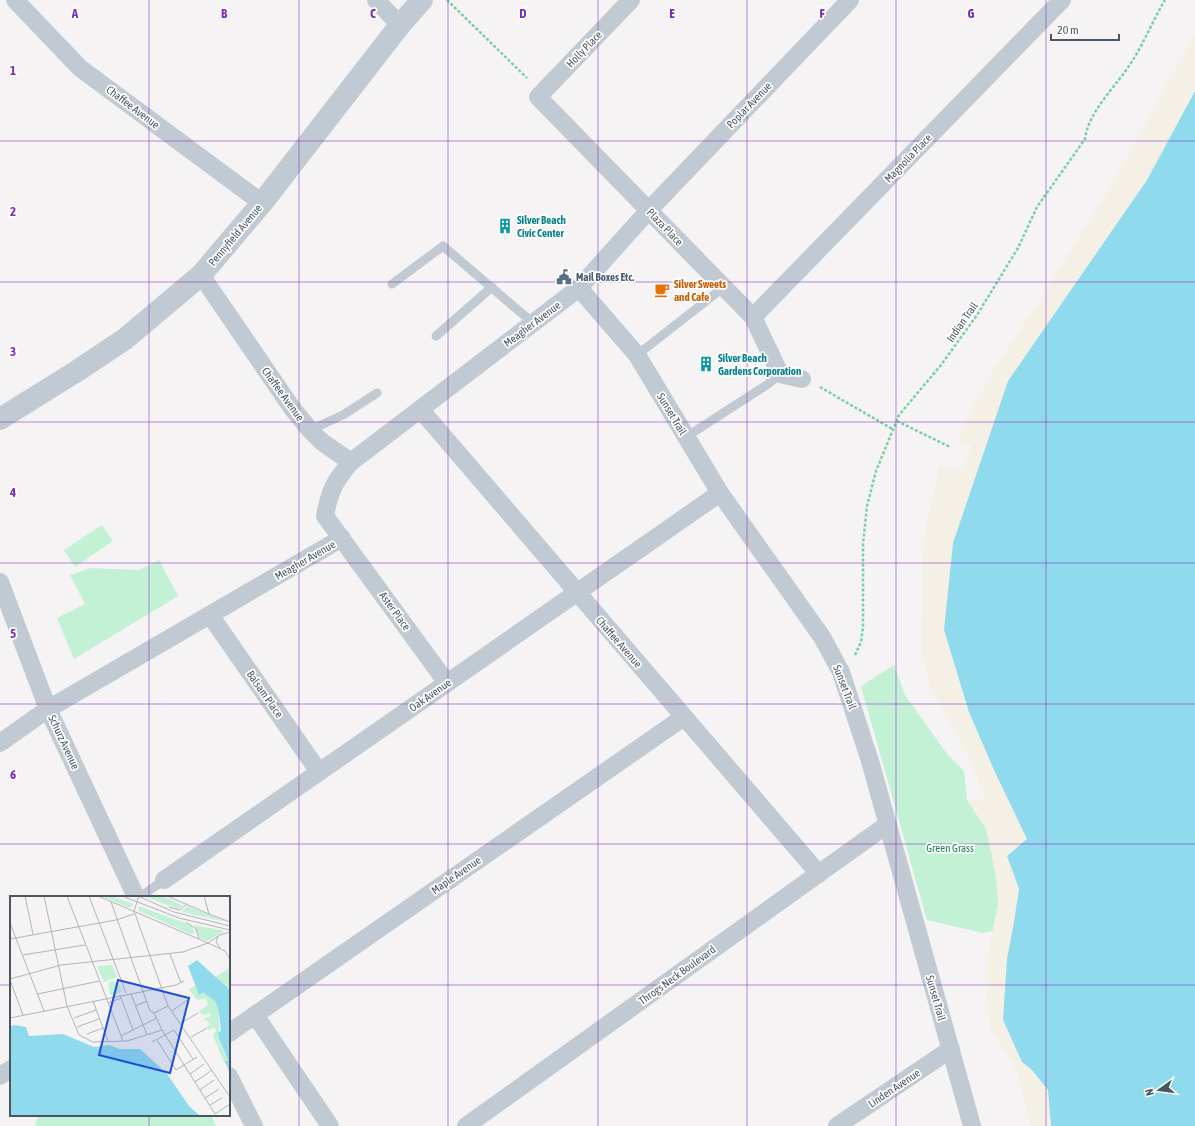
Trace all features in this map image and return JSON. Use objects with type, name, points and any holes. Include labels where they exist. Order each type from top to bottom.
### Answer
[{"type":"street","name":"Chaffee Avenue","points":[[15,0],[80,68],[262,203]]},
{"type":"street","points":[[376,0],[400,25]]},
{"type":"street","name":"Pennyfield Avenue","points":[[0,419],[125,339],[201,275],[262,203],[400,25],[422,0]]},
{"type":"street","name":"Holly Place","points":[[538,97],[631,0]]},
{"type":"street","name":"Poplar Avenue","points":[[648,210],[850,0]]},
{"type":"street","name":"Magnolia Place","points":[[753,317],[1062,0]]},
{"type":"street","name":"Plaza Place","points":[[538,97],[753,317],[780,374]]},
{"type":"street","name":"Meagher Avenue","points":[[0,743],[48,709],[342,538],[325,516],[328,498],[337,479],[351,462],[579,288],[648,210]]},
{"type":"street","name":"Chaffee Avenue","points":[[201,275],[284,397],[310,430],[322,442],[351,462]]},
{"type":"street","name":"Sunset Trail","points":[[579,288],[637,355],[720,493],[822,637],[841,672],[870,761],[972,1126]]},
{"type":"street","points":[[780,374],[802,379]]},
{"type":"street","name":"Chaffee Avenue","points":[[420,409],[819,874]]},
{"type":"street","name":"Oak Avenue","points":[[164,880],[720,493]]},
{"type":"street","name":"Aster Place","points":[[342,538],[447,683]]},
{"type":"street","name":"Schurz Avenue","points":[[0,582],[48,709],[136,896]]},
{"type":"street","name":"Balsam Place","points":[[210,615],[319,772]]},
{"type":"street","name":"Maple Avenue","points":[[230,1032],[684,717]]},
{"type":"street","name":"Throgs Neck Boulevard","points":[[466,1126],[888,824]]},
{"type":"street","points":[[255,1015],[330,1126]]},
{"type":"street","name":"Linden Avenue","points":[[837,1126],[951,1050]]},
{"type":"street","points":[[0,1076],[10,1070]]},
{"type":"street","points":[[230,1078],[254,1126]]},
{"type":"lane","points":[[392,284],[443,246],[533,323]]},
{"type":"lane","points":[[436,336],[492,287]]},
{"type":"lane","points":[[637,355],[724,287]]},
{"type":"lane","points":[[686,437],[768,384],[780,374]]},
{"type":"lane","points":[[310,430],[343,415],[377,393]]},
{"type":"lane","name":"Oak Avenue","points":[[141,896],[164,880]]},
{"type":"path","points":[[447,0],[533,84],[538,97]]},
{"type":"path","name":"Indian Trail","points":[[841,672],[852,662],[862,635],[863,544],[867,506],[876,471],[899,415],[941,365],[977,315],[1018,248],[1037,207],[1085,139],[1085,134],[1093,116],[1131,63],[1165,0]]},
{"type":"path","points":[[802,379],[811,382],[894,430]]},
{"type":"path","points":[[897,421],[950,446]]},
{"type":"green space","points":[[102,525],[113,541],[75,567],[64,550]]},
{"type":"green space","points":[[159,560],[178,596],[74,659],[57,618],[85,604],[70,575],[91,568],[139,570]]},
{"type":"green space","name":"Green Grass","points":[[894,665],[905,695],[947,754],[964,771],[967,800],[989,832],[996,876],[999,913],[993,931],[983,933],[927,920],[861,686]]},
{"type":"green space","points":[[38,1116],[211,1116],[216,1126],[35,1126]]},
{"type":"sand","points":[[1195,34],[1195,90],[1147,180],[1008,381],[953,543],[944,630],[969,712],[994,770],[1007,793],[1027,839],[1007,856],[1019,889],[1014,922],[1022,1062],[1032,1070],[1048,1090],[1051,1126],[1031,1126],[1016,1069],[991,1030],[987,999],[988,954],[998,903],[996,876],[986,829],[967,800],[986,800],[974,769],[953,727],[930,687],[921,651],[922,568],[926,524],[940,465],[961,470],[972,445],[962,444],[959,434],[995,368],[1038,303],[1108,191]]},
{"type":"water","points":[[1195,91],[1195,1126],[1051,1126],[1048,1090],[1032,1070],[1022,1062],[1003,1020],[1007,959],[1019,889],[1007,856],[1027,839],[994,770],[969,712],[944,630],[953,543],[1008,381],[1147,180]]},
{"type":"place","name":"Silver Beach Civic Center","points":[[505,226]]},
{"type":"place","name":"Mail Boxes Etc.","points":[[564,277]]},
{"type":"place","name":"Silver Sweets and Cafe","points":[[662,290]]},
{"type":"place","name":"Silver Beach Gardens Corporation","points":[[706,364]]}]
